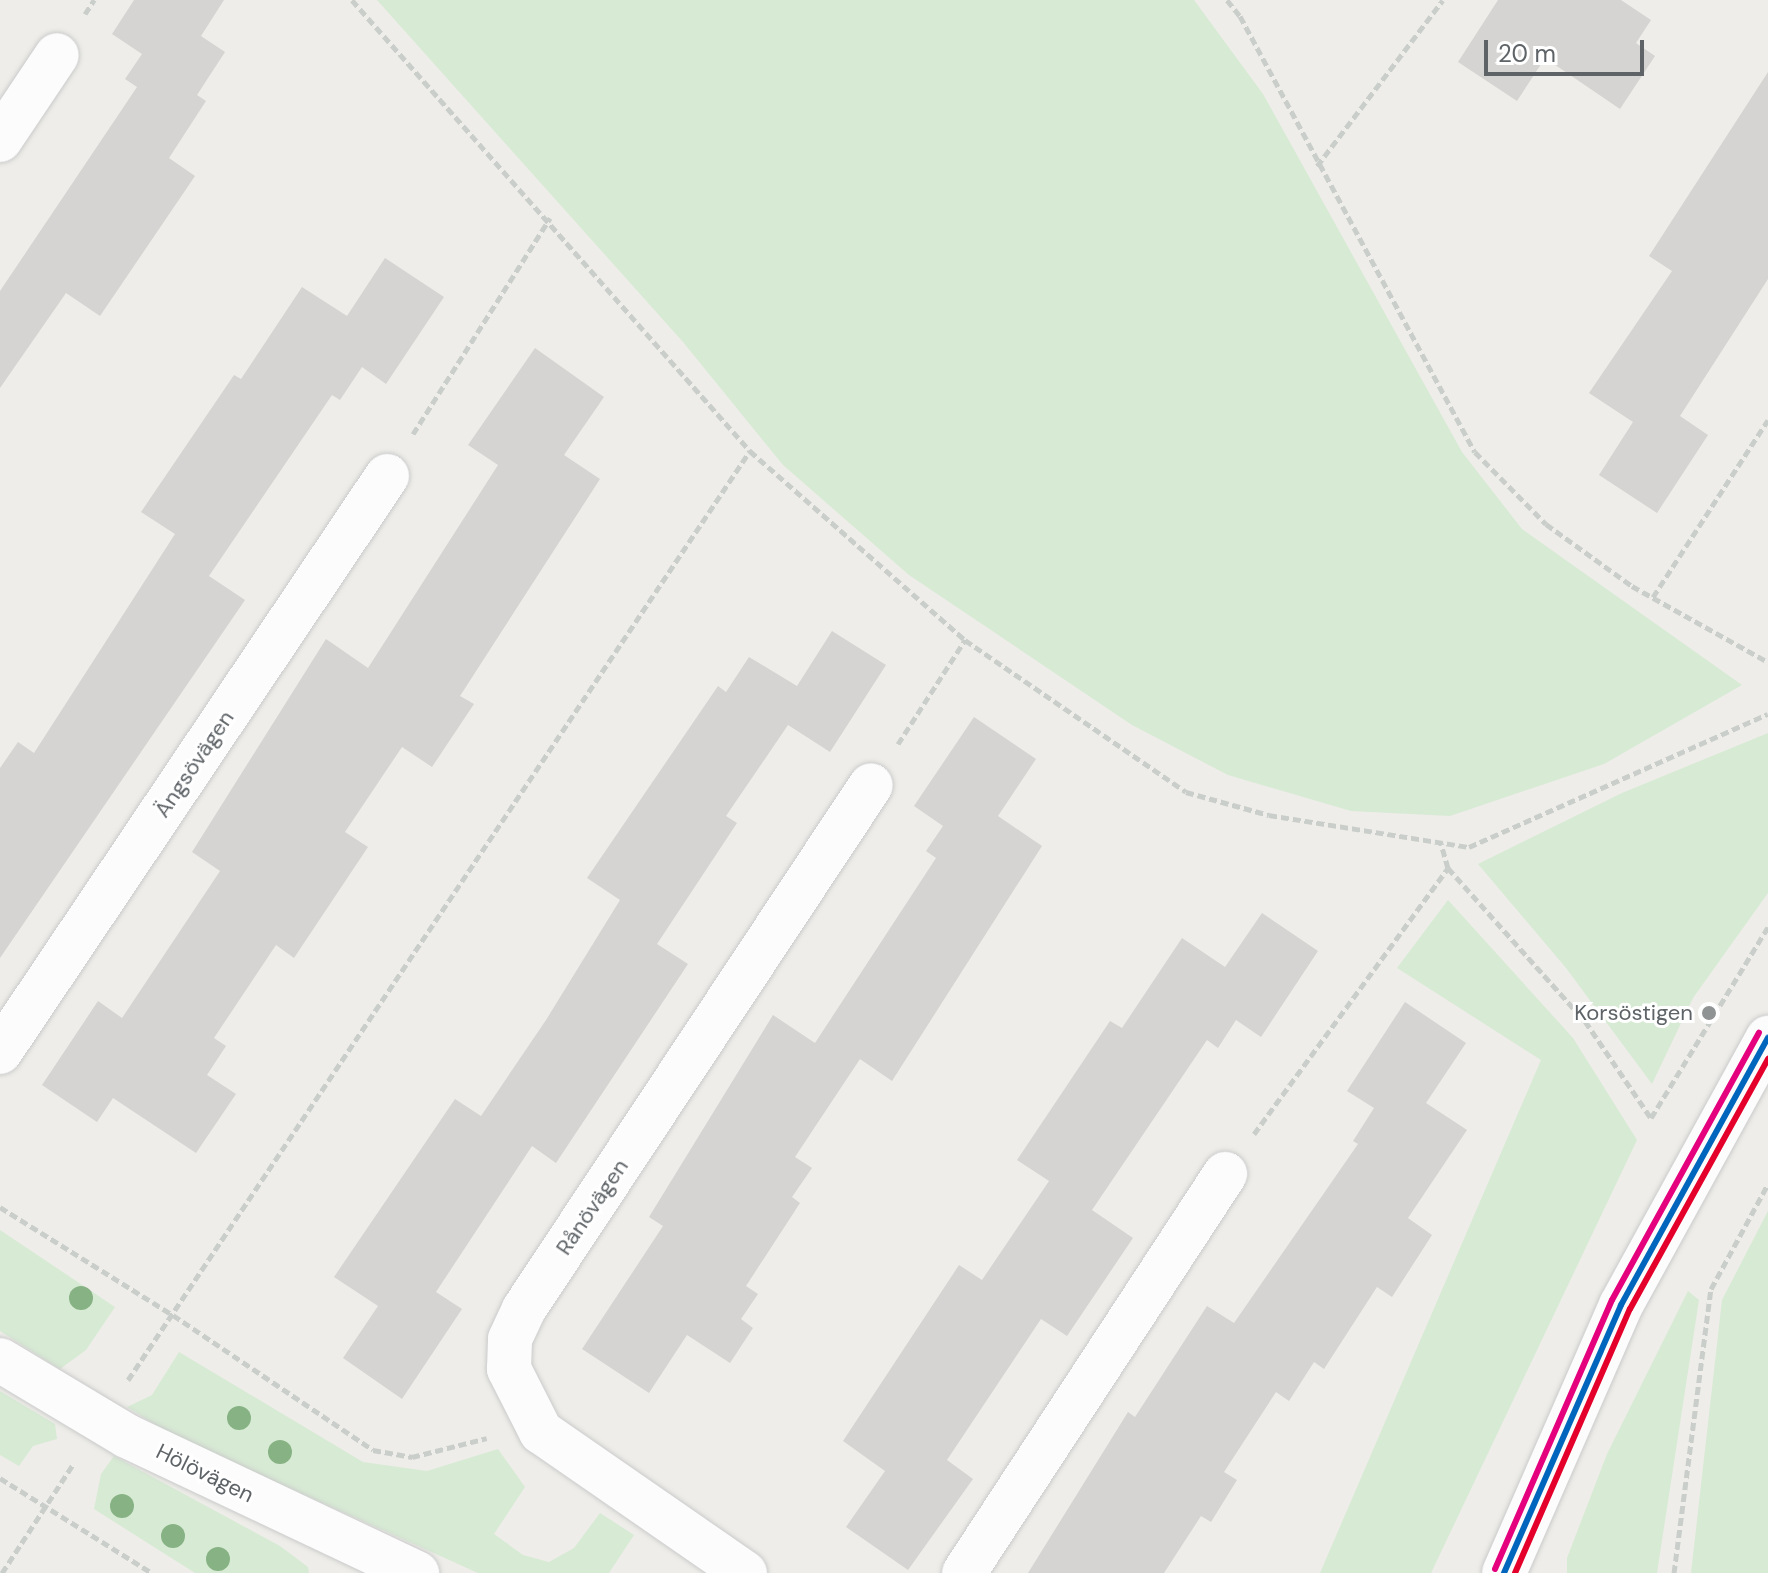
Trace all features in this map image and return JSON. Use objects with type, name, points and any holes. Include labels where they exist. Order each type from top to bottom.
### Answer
[{"type":"street","points":[[0,140],[57,55]]},
{"type":"street","name":"Ängsövägen","points":[[0,1052],[387,476]]},
{"type":"street","name":"Rånövägen","points":[[745,1573],[541,1432],[529,1417],[509,1369],[510,1339],[524,1309],[871,785]]},
{"type":"street","points":[[1504,1573],[1621,1305],[1768,1038]]},
{"type":"street","points":[[964,1573],[1225,1174]]},
{"type":"street","name":"Hölövägen","points":[[0,1360],[127,1436],[360,1562],[417,1573]]},
{"type":"path","points":[[352,0],[550,218],[750,451],[965,640],[1186,792],[1269,815],[1469,847],[1768,714]]},
{"type":"path","points":[[1227,0],[1240,16],[1317,166],[1348,213],[1475,452],[1546,524],[1653,597],[1768,662]]},
{"type":"path","points":[[1317,166],[1443,0]]},
{"type":"path","points":[[387,476],[550,218]]},
{"type":"path","points":[[1653,597],[1768,420]]},
{"type":"path","points":[[128,1380],[750,451]]},
{"type":"path","points":[[871,785],[965,640]]},
{"type":"path","points":[[1441,843],[1448,868],[1585,1021],[1651,1118],[1768,927]]},
{"type":"path","points":[[1225,1174],[1448,868]]},
{"type":"path","points":[[1674,1573],[1711,1289],[1768,1184]]},
{"type":"path","points":[[0,1207],[173,1315],[373,1450],[412,1457],[471,1446],[529,1417]]},
{"type":"path","points":[[2,1573],[80,1453]]},
{"type":"path","points":[[0,1478],[152,1573]]},
{"type":"green space","points":[[377,0],[1194,0],[1263,94],[1462,452],[1522,529],[1742,685],[1604,764],[1450,816],[1351,811],[1228,775],[1132,725],[909,575],[783,465],[683,342]]},
{"type":"green space","points":[[1768,733],[1768,893],[1693,998],[1652,1084],[1566,968],[1478,864],[1622,793]]},
{"type":"green space","points":[[1448,900],[1573,1038],[1637,1140],[1431,1573],[1320,1573],[1541,1060],[1397,968]]},
{"type":"green space","points":[[1768,1211],[1768,1573],[1691,1573],[1722,1300]]},
{"type":"green space","points":[[0,1230],[115,1307],[86,1350],[60,1369],[0,1331]]},
{"type":"green space","points":[[1688,1291],[1699,1300],[1657,1573],[1567,1573],[1567,1558],[1607,1454]]},
{"type":"green space","points":[[179,1352],[363,1462],[427,1471],[498,1449],[525,1487],[494,1534],[523,1555],[549,1562],[574,1548],[600,1513],[634,1535],[609,1573],[478,1573],[174,1436],[127,1407],[152,1395]]},
{"type":"green space","points":[[0,1391],[55,1424],[57,1439],[33,1446],[19,1466],[0,1455]]},
{"type":"green space","points":[[114,1456],[280,1546],[308,1567],[309,1573],[195,1573],[94,1509],[101,1474]]},
{"type":"building","points":[[134,0],[224,0],[201,36],[225,52],[197,95],[206,101],[169,158],[195,176],[100,316],[66,293],[0,388],[0,291],[137,87],[125,79],[142,54],[112,34]]},
{"type":"building","points":[[1498,0],[1621,0],[1651,20],[1636,43],[1655,56],[1620,109],[1545,58],[1517,101],[1458,62]]},
{"type":"building","points":[[1768,72],[1768,279],[1680,416],[1708,435],[1657,513],[1599,475],[1633,422],[1589,393],[1672,271],[1649,256]]},
{"type":"building","points":[[385,258],[444,297],[386,384],[362,367],[340,400],[332,395],[209,576],[245,600],[0,958],[0,768],[18,742],[34,753],[175,534],[141,512],[234,375],[241,379],[302,287],[347,316]]},
{"type":"building","points":[[535,348],[604,397],[564,455],[600,479],[460,696],[474,704],[432,767],[402,747],[345,832],[368,847],[294,958],[276,945],[214,1038],[226,1046],[207,1075],[236,1094],[196,1153],[113,1098],[97,1122],[42,1085],[98,1001],[122,1018],[220,871],[192,852],[326,639],[368,668],[498,465],[468,445]]},
{"type":"building","points":[[832,631],[886,665],[830,752],[788,725],[726,816],[737,823],[657,944],[688,964],[556,1163],[532,1146],[436,1292],[462,1309],[402,1399],[343,1358],[378,1306],[334,1277],[455,1099],[481,1116],[546,1020],[620,900],[587,878],[718,686],[726,692],[749,657],[797,686]]},
{"type":"building","points":[[974,717],[1036,759],[998,816],[1042,846],[892,1081],[860,1059],[795,1157],[812,1168],[792,1197],[800,1203],[746,1286],[758,1294],[741,1319],[753,1328],[730,1363],[687,1335],[649,1393],[582,1349],[663,1226],[649,1217],[773,1015],[815,1043],[936,858],[926,851],[943,826],[914,806]]},
{"type":"building","points":[[1262,913],[1318,951],[1261,1037],[1236,1020],[1218,1048],[1207,1040],[1092,1210],[1133,1238],[1067,1336],[1041,1319],[947,1460],[973,1479],[908,1570],[846,1527],[885,1471],[843,1441],[959,1265],[982,1280],[1049,1181],[1017,1160],[1110,1021],[1122,1028],[1182,938],[1225,967]]},
{"type":"building","points":[[1405,1002],[1466,1043],[1426,1103],[1467,1130],[1408,1218],[1432,1235],[1392,1297],[1377,1287],[1324,1369],[1314,1362],[1289,1401],[1276,1392],[1224,1472],[1237,1480],[1211,1522],[1201,1516],[1164,1573],[1028,1573],[1128,1412],[1135,1417],[1207,1306],[1234,1323],[1358,1144],[1353,1141],[1374,1108],[1347,1091]]},
{"type":"transit line","points":[[1495,1569],[1612,1300],[1759,1033]]},
{"type":"transit line","points":[[1504,1573],[1621,1305],[1768,1038]]},
{"type":"transit line","points":[[1515,1573],[1630,1309],[1768,1059]]},
{"type":"place","name":"Korsöstigen","points":[[1709,1013]]}]
